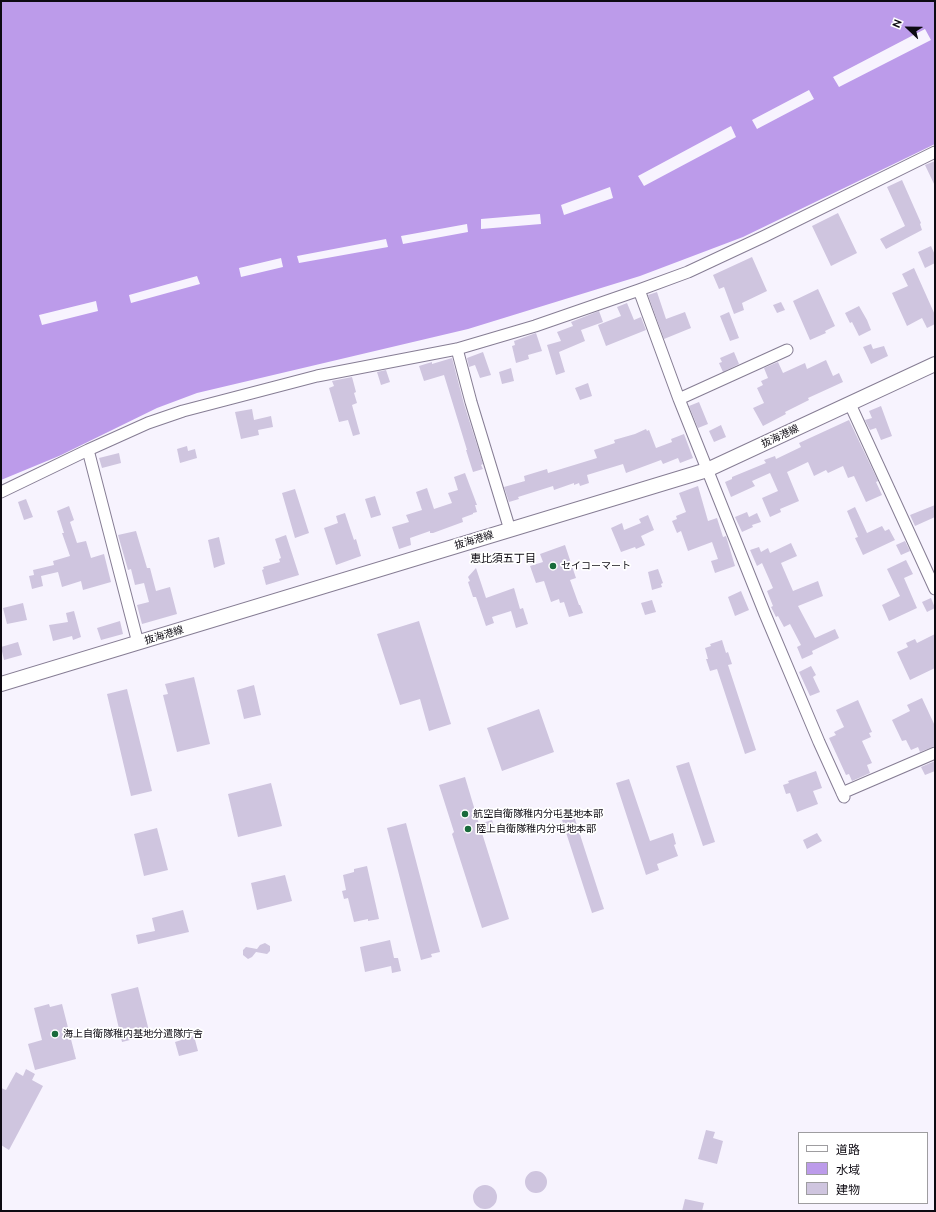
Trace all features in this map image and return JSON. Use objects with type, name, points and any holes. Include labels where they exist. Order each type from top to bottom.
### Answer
[{"type":"main road","name":"抜海港線","points":[[1,684],[138,644],[707,470],[935,364]]},
{"type":"street","points":[[1,492],[148,423],[183,411],[316,376],[457,349],[535,326],[639,290],[688,272],[765,236],[935,152]]},
{"type":"street","points":[[639,290],[679,399],[768,622],[843,795],[935,753]]},
{"type":"street","points":[[457,349],[471,402],[510,530]]},
{"type":"street","points":[[679,399],[787,350]]},
{"type":"street","points":[[850,404],[935,589]]},
{"type":"street","points":[[88,450],[138,644]]},
{"type":"water","points":[[1,1],[935,1],[935,144],[743,237],[640,276],[468,329],[197,393],[157,408],[59,456],[1,480]]},
{"type":"pier","points":[[925,29],[931,40],[839,87],[833,77]]},
{"type":"pier","points":[[809,90],[814,99],[757,129],[752,120]]},
{"type":"pier","points":[[731,126],[736,137],[644,186],[638,176]]},
{"type":"pier","points":[[610,187],[613,198],[564,215],[561,205]]},
{"type":"pier","points":[[540,214],[541,224],[481,229],[481,219]]},
{"type":"pier","points":[[467,224],[468,232],[403,244],[401,236]]},
{"type":"pier","points":[[386,239],[388,247],[299,263],[297,256]]},
{"type":"pier","points":[[281,258],[283,267],[241,277],[239,268]]},
{"type":"pier","points":[[197,276],[200,284],[131,303],[129,295]]},
{"type":"pier","points":[[96,301],[98,311],[42,325],[39,315]]},
{"type":"building","points":[[935,161],[935,186],[925,165]]},
{"type":"building","points":[[902,180],[921,223],[922,230],[886,249],[880,239],[905,226],[887,187]]},
{"type":"building","points":[[838,213],[857,253],[831,266],[812,226]]},
{"type":"building","points":[[931,246],[935,255],[935,263],[925,268],[918,252]]},
{"type":"building","points":[[752,257],[767,291],[742,303],[744,310],[734,314],[724,287],[719,289],[713,275]]},
{"type":"building","points":[[914,268],[935,315],[935,324],[927,328],[922,318],[907,326],[892,293],[908,286],[902,274]]},
{"type":"building","points":[[818,289],[835,326],[825,331],[826,333],[810,340],[793,301]]},
{"type":"building","points":[[657,292],[666,319],[685,312],[691,328],[664,339],[648,295]]},
{"type":"building","points":[[781,302],[785,310],[777,313],[773,305]]},
{"type":"building","points":[[627,303],[634,320],[641,317],[646,330],[606,346],[598,325],[621,316],[617,307]]},
{"type":"building","points":[[859,306],[871,330],[859,336],[852,322],[850,323],[845,313]]},
{"type":"building","points":[[599,311],[603,322],[581,330],[585,341],[559,352],[565,372],[556,375],[547,345],[561,341],[557,332],[573,326],[571,322]]},
{"type":"building","points":[[729,312],[739,338],[730,341],[720,316]]},
{"type":"building","points":[[536,333],[542,351],[528,355],[529,359],[516,363],[512,346],[515,345],[514,341]]},
{"type":"building","points":[[871,344],[873,349],[884,346],[888,356],[871,364],[863,347]]},
{"type":"building","points":[[483,352],[491,375],[480,378],[475,365],[469,367],[467,358]]},
{"type":"building","points":[[734,352],[739,364],[723,372],[719,363],[722,362],[720,358]]},
{"type":"building","points":[[452,358],[464,404],[483,464],[481,465],[483,469],[473,472],[444,375],[424,381],[419,366]]},
{"type":"building","points":[[826,360],[833,376],[839,373],[843,382],[808,398],[809,400],[785,412],[786,414],[763,426],[753,408],[764,403],[757,388],[763,385],[761,381],[768,378],[764,368],[778,362],[783,373],[805,363],[807,369]]},
{"type":"building","points":[[511,368],[514,381],[502,384],[499,372]]},
{"type":"building","points":[[386,370],[390,382],[381,385],[377,372]]},
{"type":"building","points":[[352,377],[357,403],[352,405],[360,434],[353,436],[348,420],[339,422],[329,388],[334,386],[332,381]]},
{"type":"building","points":[[588,383],[592,396],[580,400],[575,388]]},
{"type":"building","points":[[699,402],[708,424],[698,428],[689,406]]},
{"type":"building","points":[[881,406],[892,436],[881,440],[876,428],[870,430],[865,420],[872,418],[869,411]]},
{"type":"building","points":[[252,409],[254,420],[271,416],[273,427],[258,430],[259,435],[241,439],[235,412]]},
{"type":"building","points":[[849,420],[878,481],[876,482],[882,495],[866,502],[854,476],[848,478],[843,466],[828,473],[826,470],[814,476],[808,462],[787,472],[799,501],[780,509],[781,512],[770,517],[762,498],[778,491],[770,473],[752,481],[755,486],[731,497],[725,482],[732,479],[732,477],[766,463],[764,460],[775,456],[776,459],[801,447],[799,443]]},
{"type":"building","points":[[721,425],[726,437],[714,442],[709,431]]},
{"type":"building","points":[[646,429],[647,431],[649,430],[656,448],[672,442],[671,439],[684,434],[693,458],[680,463],[678,458],[663,464],[661,460],[626,473],[623,464],[587,475],[589,483],[580,486],[579,483],[574,485],[574,483],[554,490],[553,486],[518,497],[519,499],[509,502],[504,487],[525,481],[524,476],[547,469],[548,473],[597,458],[594,450],[615,443],[614,440]]},
{"type":"building","points":[[187,446],[188,451],[195,449],[197,458],[180,463],[177,449]]},
{"type":"building","points":[[119,453],[121,463],[102,468],[99,458]]},
{"type":"building","points":[[465,473],[477,505],[475,505],[477,512],[462,518],[463,522],[433,533],[430,533],[430,531],[410,538],[411,545],[399,549],[392,527],[409,522],[406,515],[422,510],[416,492],[427,488],[434,509],[452,503],[448,493],[458,490],[454,477]]},
{"type":"building","points":[[698,486],[708,521],[717,518],[723,537],[726,536],[735,566],[715,573],[711,561],[718,559],[712,542],[688,551],[681,531],[677,533],[672,521],[677,519],[676,516],[686,512],[679,493]]},
{"type":"building","points":[[295,489],[309,533],[295,538],[282,493]]},
{"type":"building","points":[[375,496],[381,515],[371,518],[365,499]]},
{"type":"building","points":[[26,499],[33,517],[24,520],[18,502]]},
{"type":"building","points":[[935,505],[935,517],[915,526],[910,515]]},
{"type":"building","points":[[69,506],[74,520],[70,522],[77,543],[86,541],[91,558],[104,554],[111,582],[83,590],[81,581],[62,587],[58,572],[41,576],[43,586],[32,589],[29,576],[34,575],[33,570],[54,565],[53,561],[70,556],[62,533],[64,533],[57,511]]},
{"type":"building","points":[[855,507],[867,533],[882,526],[885,531],[889,529],[895,540],[863,555],[855,538],[858,537],[847,511]]},
{"type":"building","points":[[747,512],[749,517],[757,513],[761,522],[752,525],[753,527],[742,532],[735,517]]},
{"type":"building","points":[[345,513],[354,540],[356,539],[361,556],[336,565],[324,528],[338,523],[336,516]]},
{"type":"building","points":[[648,515],[654,530],[641,536],[645,545],[636,549],[635,547],[621,552],[611,528],[622,523],[624,530],[641,523],[639,519]]},
{"type":"building","points":[[136,531],[147,568],[150,568],[156,591],[170,587],[177,614],[142,624],[137,605],[149,602],[144,583],[135,585],[131,569],[128,570],[118,535]]},
{"type":"building","points":[[286,535],[299,575],[266,585],[262,570],[264,569],[263,567],[280,562],[279,559],[281,558],[275,539]]},
{"type":"building","points":[[219,537],[225,564],[214,568],[208,540]]},
{"type":"building","points":[[905,541],[910,551],[901,555],[896,545]]},
{"type":"building","points":[[791,543],[797,556],[781,563],[793,591],[818,581],[823,596],[798,606],[815,638],[835,629],[839,638],[812,651],[813,654],[802,659],[797,647],[801,645],[790,624],[784,627],[778,616],[776,617],[771,607],[773,606],[767,591],[773,588],[762,563],[757,566],[750,550],[759,547],[761,552],[768,548],[770,553]]},
{"type":"building","points":[[565,545],[576,578],[570,580],[583,613],[569,617],[564,602],[560,603],[559,599],[551,602],[544,581],[536,583],[530,566],[543,562],[540,554]]},
{"type":"building","points":[[906,560],[913,574],[904,578],[917,608],[889,621],[882,605],[900,596],[887,569]]},
{"type":"building","points":[[476,568],[486,598],[514,588],[520,609],[523,608],[528,624],[516,628],[511,611],[492,617],[494,623],[486,626],[476,597],[473,597],[468,582],[470,581],[468,577]]},
{"type":"building","points":[[658,569],[663,583],[661,584],[662,587],[652,590],[648,572]]},
{"type":"building","points":[[741,591],[749,610],[735,616],[728,597]]},
{"type":"building","points":[[931,598],[935,608],[927,612],[922,602]]},
{"type":"building","points":[[652,600],[656,612],[645,615],[641,603]]},
{"type":"building","points":[[23,603],[27,620],[7,624],[3,608]]},
{"type":"building","points":[[74,611],[81,637],[73,640],[72,636],[53,641],[49,625],[68,622],[66,613]]},
{"type":"building","points":[[120,621],[123,634],[101,640],[97,628]]},
{"type":"building","points":[[419,621],[451,724],[429,731],[420,699],[400,705],[377,634]]},
{"type":"building","points":[[935,634],[935,668],[910,680],[897,652],[908,647],[906,643],[915,639],[917,643]]},
{"type":"building","points":[[722,640],[726,653],[728,652],[732,664],[728,665],[756,750],[745,754],[717,669],[710,671],[706,659],[708,659],[705,648],[711,646],[710,644]]},
{"type":"building","points":[[18,642],[22,655],[4,660],[1,647]]},
{"type":"building","points":[[811,666],[816,675],[813,677],[820,692],[810,696],[799,672]]},
{"type":"building","points":[[194,677],[210,744],[177,752],[163,695],[168,694],[165,684]]},
{"type":"building","points":[[254,685],[261,715],[244,719],[237,690]]},
{"type":"building","points":[[127,689],[152,791],[131,796],[107,694]]},
{"type":"building","points":[[922,698],[935,726],[935,746],[920,752],[918,747],[911,750],[906,740],[902,741],[892,720],[910,711],[907,705]]},
{"type":"building","points":[[858,700],[872,732],[869,733],[871,737],[862,741],[872,763],[867,765],[870,773],[852,781],[849,774],[846,775],[829,738],[836,735],[834,732],[844,727],[836,710]]},
{"type":"building","points":[[539,709],[554,752],[502,771],[487,728]]},
{"type":"building","points":[[935,761],[935,771],[925,775],[921,767]]},
{"type":"building","points":[[689,762],[715,842],[703,846],[676,766]]},
{"type":"building","points":[[816,771],[822,788],[813,791],[818,804],[797,812],[790,793],[786,794],[783,785],[789,783],[788,781]]},
{"type":"building","points":[[465,777],[479,824],[492,820],[495,829],[482,833],[509,919],[482,928],[452,834],[454,832],[439,785]]},
{"type":"building","points":[[629,779],[650,841],[673,833],[676,844],[674,845],[678,856],[657,864],[659,870],[646,875],[616,783]]},
{"type":"building","points":[[271,783],[282,826],[238,837],[228,794]]},
{"type":"building","points":[[574,816],[604,909],[592,913],[562,820]]},
{"type":"building","points":[[406,823],[440,952],[431,954],[432,957],[421,960],[387,828]]},
{"type":"building","points":[[157,828],[168,870],[144,876],[134,834]]},
{"type":"building","points":[[817,833],[822,841],[807,849],[803,840]]},
{"type":"building","points":[[367,866],[379,919],[368,921],[368,919],[354,922],[348,898],[344,899],[342,891],[346,890],[343,875],[354,872],[354,869]]},
{"type":"building","points":[[285,875],[292,901],[257,910],[251,883]]},
{"type":"building","points":[[183,910],[189,932],[138,944],[136,935],[155,931],[152,918]]},
{"type":"building","points":[[390,940],[394,958],[398,958],[401,971],[392,973],[391,966],[365,972],[360,947]]},
{"type":"building","points":[[265,943],[270,946],[270,951],[267,954],[256,952],[248,959],[243,955],[243,950],[246,947],[257,949],[260,945]]},
{"type":"building","points":[[138,987],[150,1035],[122,1042],[111,994]]},
{"type":"building","name":"海上自衛隊稚内基地分遣隊庁舎","points":[[49,1004],[50,1007],[62,1004],[76,1059],[35,1070],[28,1044],[42,1040],[34,1008]]},
{"type":"building","points":[[194,1036],[198,1051],[179,1056],[175,1042]]},
{"type":"building","points":[[26,1069],[35,1074],[32,1080],[43,1086],[9,1150],[1,1145],[1,1088],[6,1090],[16,1072],[23,1076]]},
{"type":"building","points":[[706,1130],[715,1132],[713,1138],[723,1141],[717,1164],[698,1159]]},
{"type":"building","points":[[532,1171],[540,1171],[547,1178],[547,1186],[540,1193],[532,1193],[525,1186],[525,1178]]},
{"type":"building","points":[[485,1185],[493,1189],[497,1197],[493,1205],[485,1209],[477,1205],[473,1197],[477,1189]]},
{"type":"building","points":[[685,1199],[704,1203],[702,1211],[682,1211]]},
{"type":"place","name":"セイコーマート","points":[[553,566]]},
{"type":"place","name":"航空自衛隊稚内分屯基地本部","points":[[465,814]]},
{"type":"place","name":"陸上自衛隊稚内分屯地本部","points":[[468,829]]},
{"type":"place","name":"海上自衛隊稚内基地分遣隊庁舎","points":[[55,1034]]},
{"type":"district","name":"恵比須五丁目","points":[[503,558]]}]
